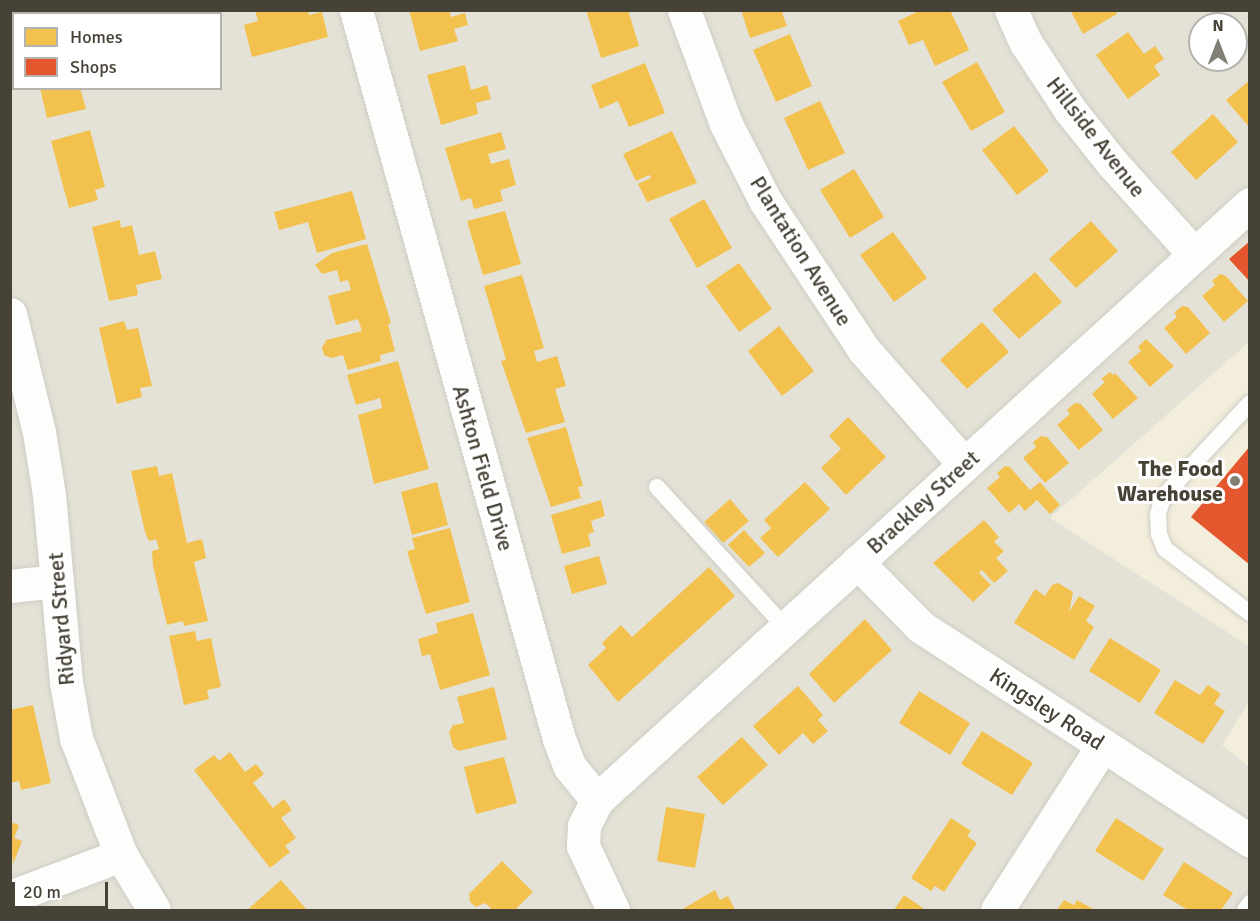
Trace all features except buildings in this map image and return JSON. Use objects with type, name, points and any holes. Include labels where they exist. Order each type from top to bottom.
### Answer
[{"type":"street","name":"Ashton Field Drive","points":[[356,10],[559,739],[570,767],[597,800]]},
{"type":"street","name":"Plantation Avenue","points":[[684,10],[726,123],[790,241],[864,350],[964,464]]},
{"type":"street","name":"Hillside Avenue","points":[[1011,10],[1026,43],[1070,110],[1113,164],[1194,254]]},
{"type":"street","name":"Brackley Street","points":[[597,800],[1250,204]]},
{"type":"street","name":"Ridyard Street","points":[[10,314],[39,432],[57,581],[66,682],[76,738],[91,786],[121,855],[154,910]]},
{"type":"street","name":"Kingsley Road","points":[[857,562],[921,627],[1250,841]]},
{"type":"street","points":[[10,586],[57,581]]},
{"type":"street","points":[[997,910],[1103,746]]},
{"type":"street","points":[[597,800],[586,818],[583,846],[613,910]]},
{"type":"street","points":[[10,897],[121,855]]},
{"type":"lane","points":[[1250,403],[1162,497],[1158,514],[1159,534],[1165,549],[1250,613]]},
{"type":"lane","points":[[657,487],[785,627]]},
{"type":"lane","points":[[1245,910],[1250,903]]},
{"type":"shaded area","points":[[11,11],[1249,11],[1249,910],[11,910]]},
{"type":"shaded area","points":[[1249,342],[1249,646],[1050,518]]},
{"type":"shaded area","points":[[1249,702],[1249,767],[1222,745]]},
{"type":"place","name":"The Food Warehouse","points":[[1235,481]]}]
